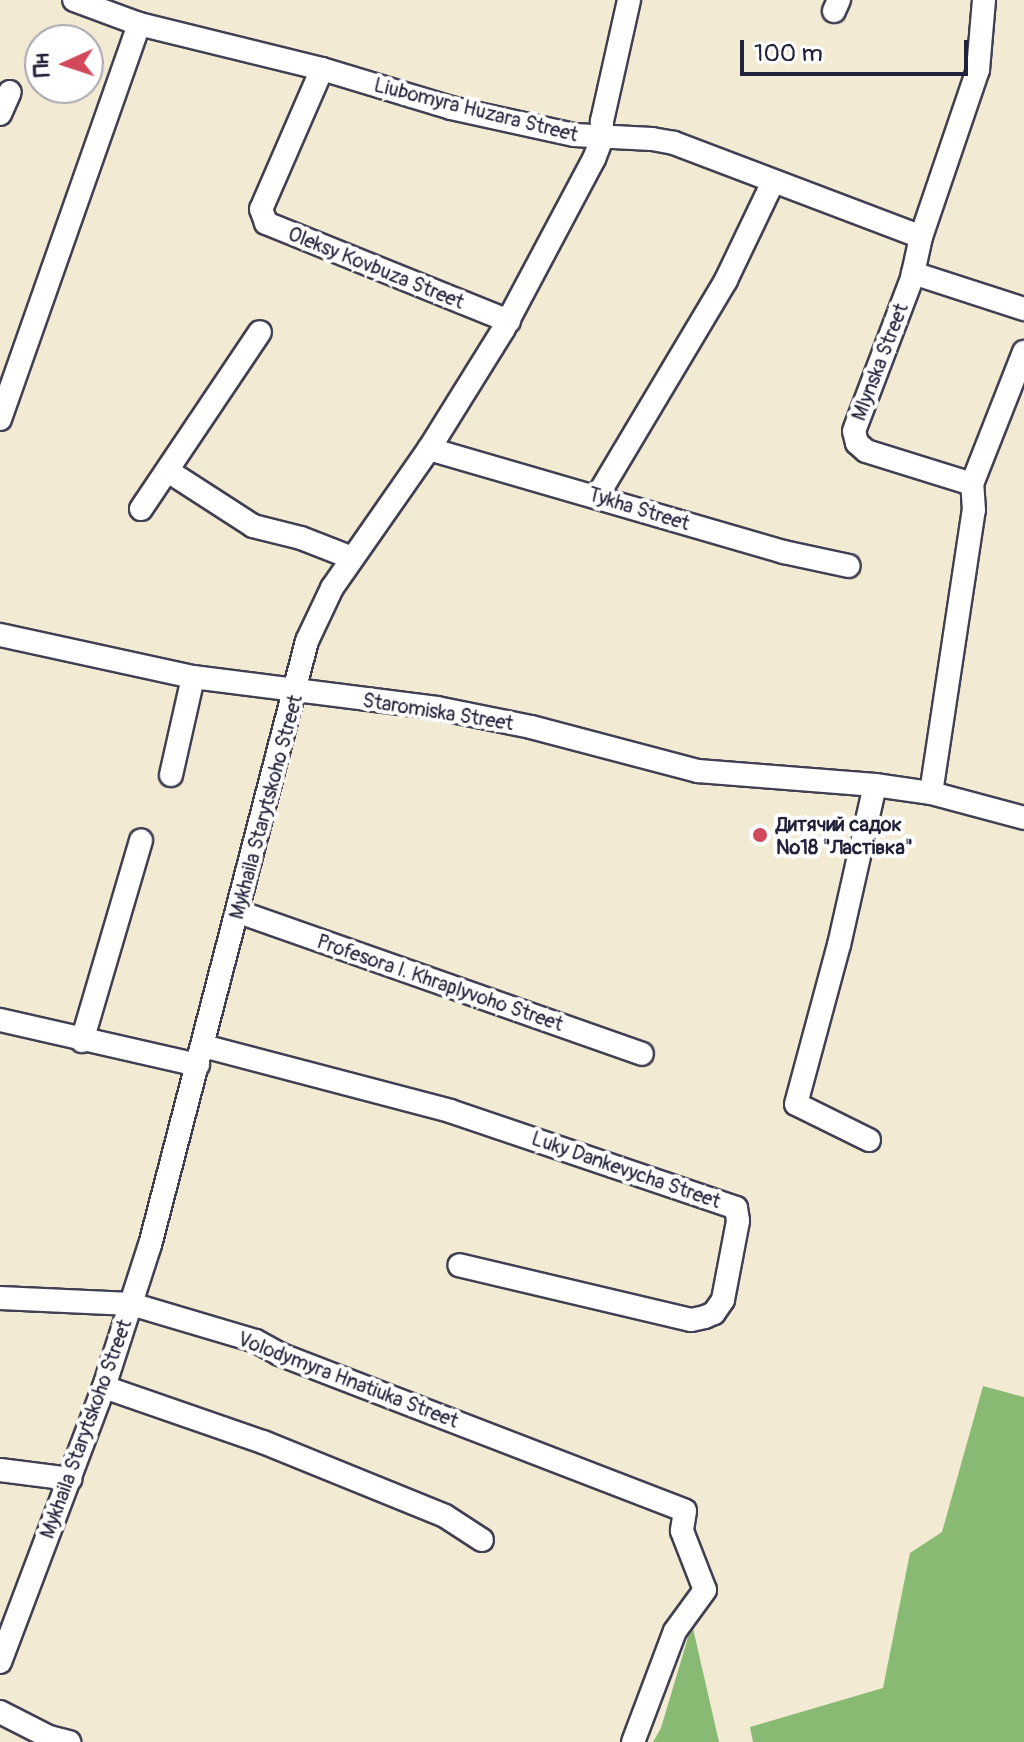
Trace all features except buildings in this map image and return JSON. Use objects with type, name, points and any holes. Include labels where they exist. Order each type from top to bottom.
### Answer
[{"type":"street","name":"Liubomyra Huzara Street","points":[[74,0],[139,24],[322,69],[451,108],[602,138],[661,140],[921,237]]},
{"type":"street","name":"Mykhaila Starytskoho Street","points":[[0,1662],[6,1628],[70,1479],[131,1304],[239,912],[312,628],[352,558],[429,449],[509,321],[602,138],[602,121],[629,0]]},
{"type":"street","name":"Mlynska Street","points":[[972,484],[866,451],[855,439],[860,409],[913,273],[921,237],[978,70],[984,0]]},
{"type":"street","points":[[0,419],[139,24]]},
{"type":"street","name":"Oleksy Kovbuza Street","points":[[322,69],[261,209],[266,223],[509,321]]},
{"type":"street","points":[[0,114],[10,92]]},
{"type":"street","points":[[598,495],[719,294],[773,182]]},
{"type":"street","points":[[913,273],[1024,309]]},
{"type":"street","points":[[141,509],[260,332]]},
{"type":"street","points":[[931,793],[974,510],[972,484],[1024,352]]},
{"type":"street","name":"Tykha Street","points":[[429,449],[598,495],[754,544],[849,566]]},
{"type":"street","points":[[168,471],[253,526],[301,538],[352,558]]},
{"type":"street","name":"Staromiska Street","points":[[0,635],[193,677],[453,711],[531,727],[698,771],[875,785],[931,793],[1024,818]]},
{"type":"street","points":[[171,775],[193,677]]},
{"type":"street","points":[[869,1140],[796,1104],[839,945],[875,785]]},
{"type":"street","points":[[82,1041],[141,841]]},
{"type":"street","name":"Profesora I. Khraplyvoho Street","points":[[239,912],[642,1054]]},
{"type":"street","name":"Luky Dankevycha Street","points":[[0,1020],[82,1041],[200,1056],[450,1111],[736,1208],[738,1221],[723,1300],[714,1313],[691,1320],[459,1265]]},
{"type":"street","name":"Volodymyra Hnatiuka Street","points":[[0,1298],[131,1304],[256,1341],[279,1354],[685,1511],[682,1531],[705,1590],[675,1631],[633,1742]]},
{"type":"street","points":[[104,1387],[263,1442],[445,1516],[482,1540]]},
{"type":"street","points":[[0,1470],[70,1479]]},
{"type":"street","points":[[0,1712],[55,1740]]},
{"type":"green space","points":[[983,1386],[1024,1397],[1024,1742],[753,1742],[750,1727],[883,1688],[910,1553],[942,1532]]},
{"type":"green space","points":[[692,1624],[719,1742],[653,1742],[661,1728]]},
{"type":"place","name":"Дитячий садок №18 \"Ластівка\"","points":[[760,835]]}]
